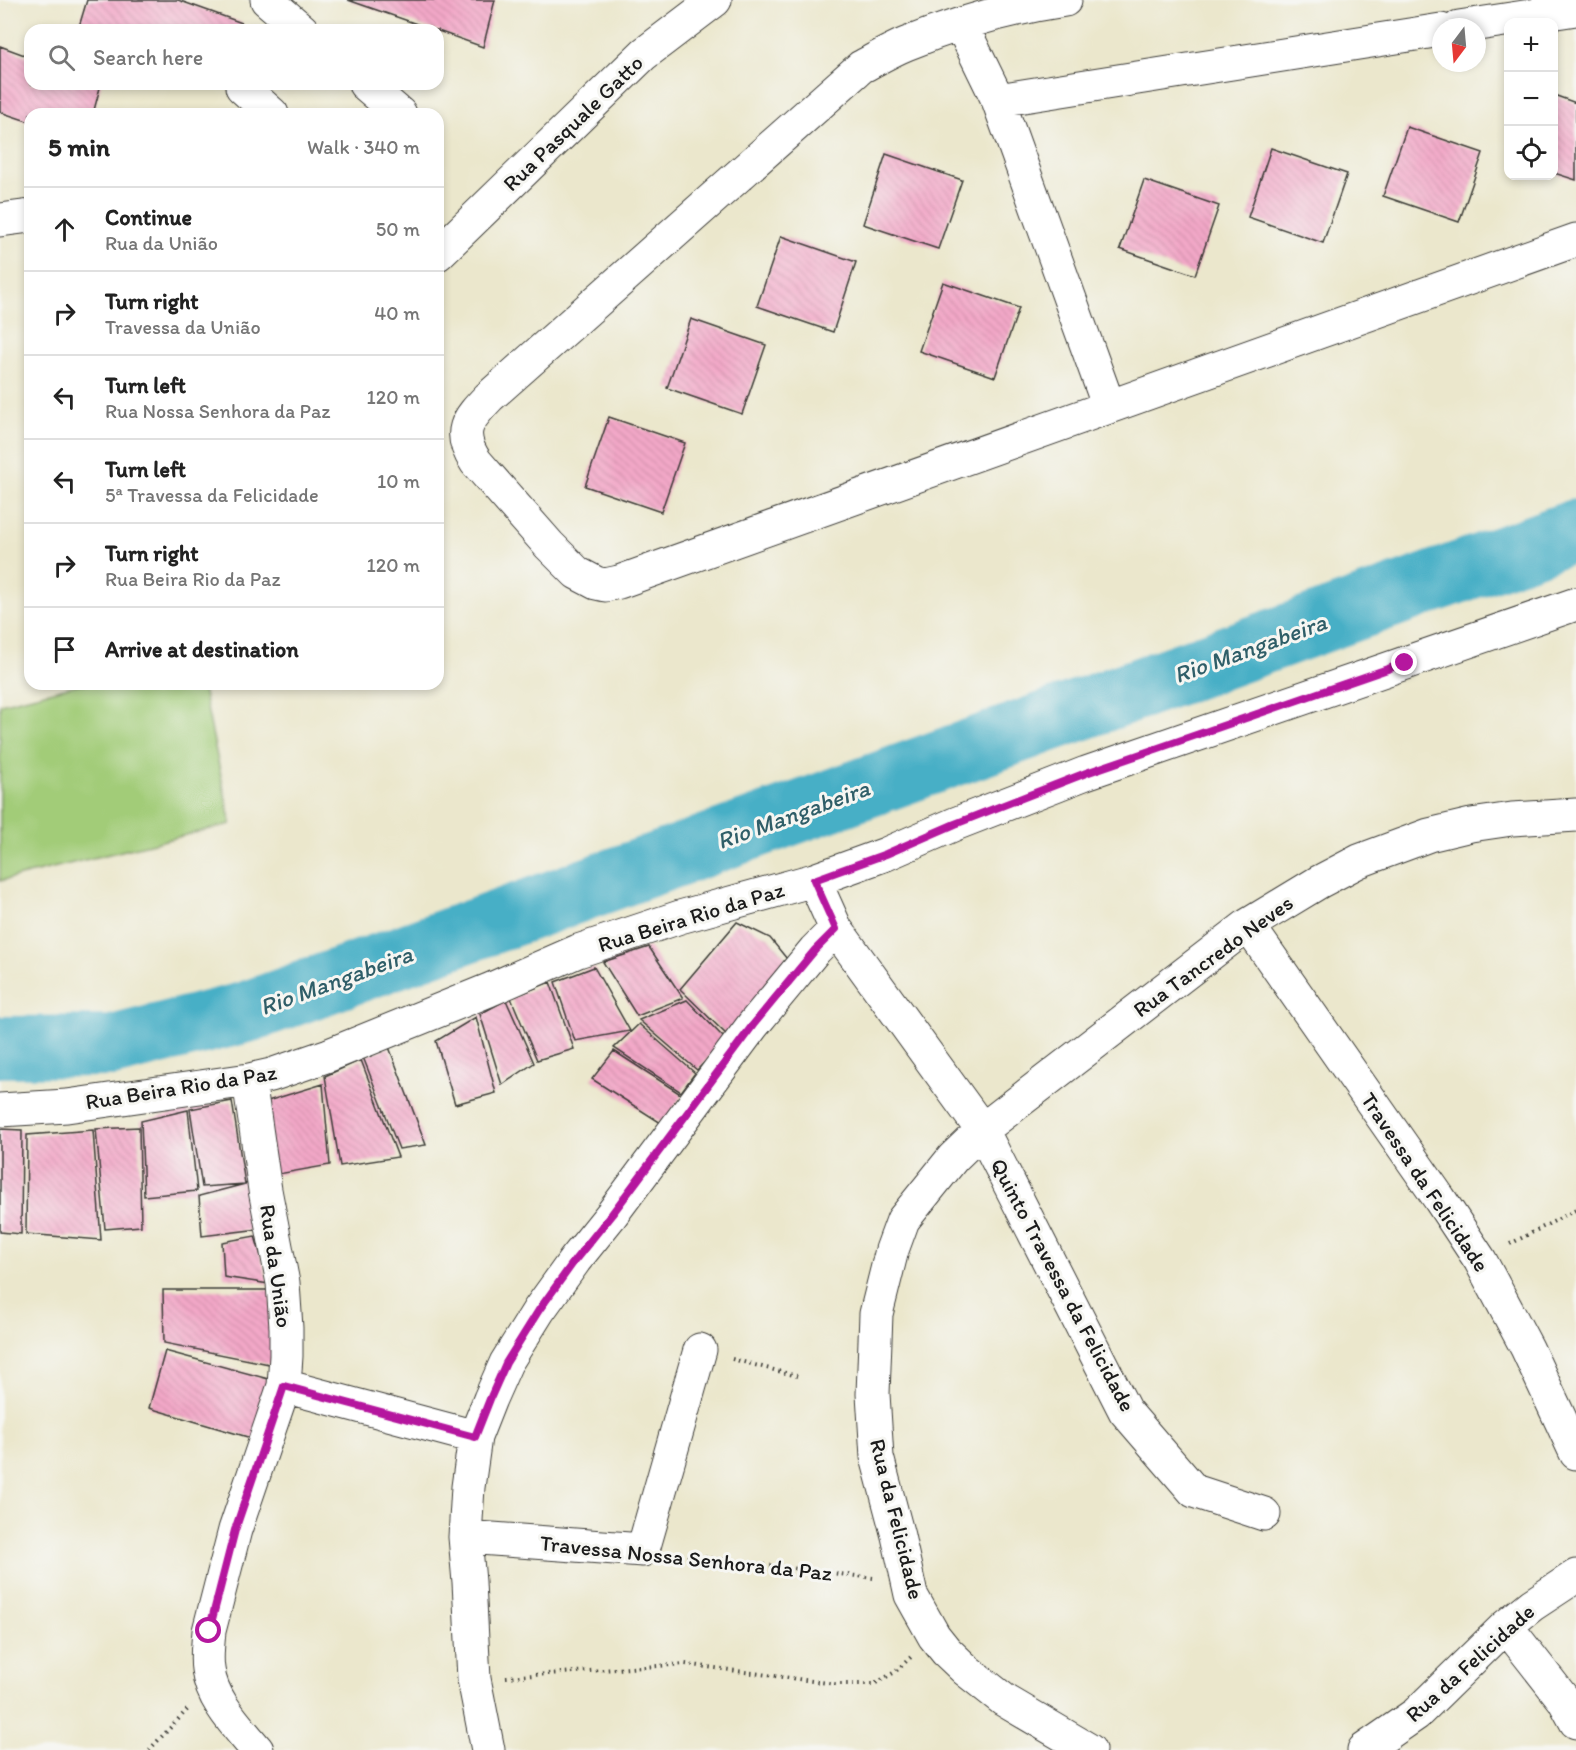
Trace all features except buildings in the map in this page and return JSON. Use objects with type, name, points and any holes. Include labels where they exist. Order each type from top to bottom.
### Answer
[{"type":"street","points":[[267,0],[295,24]]},
{"type":"street","name":"Rua Pasquale Gatto","points":[[444,248],[644,54],[715,0]]},
{"type":"street","points":[[1065,0],[1028,6],[961,24],[904,45],[861,67],[839,84],[489,397],[471,416],[467,426],[467,449],[549,545],[577,573],[605,585],[630,578],[1576,240]]},
{"type":"street","points":[[1486,23],[1576,9]]},
{"type":"street","points":[[961,24],[998,100],[1109,407]]},
{"type":"street","points":[[998,100],[1432,31]]},
{"type":"street","points":[[245,90],[265,108]]},
{"type":"street","points":[[372,90],[393,108]]},
{"type":"street","points":[[0,220],[24,217]]},
{"type":"street","name":"Rua Beira Rio da Paz","points":[[0,1110],[67,1106],[271,1075],[329,1055],[578,951],[680,917],[814,880],[886,854],[955,824],[1086,773],[1576,604]]},
{"type":"street","name":"Rua Tancredo Neves","points":[[982,1130],[1248,926],[1319,882],[1359,861],[1419,838],[1471,825],[1512,819],[1576,815]]},
{"type":"street","name":"Quinto Travessa da Felicidade","points":[[814,880],[836,929],[982,1130],[1125,1411],[1194,1491],[1264,1514]]},
{"type":"street","name":"Travessa da Felicidade","points":[[1248,926],[1480,1260],[1527,1348],[1576,1452]]},
{"type":"street","points":[[488,1750],[474,1679],[465,1537],[468,1487],[475,1437],[490,1399],[506,1363],[545,1301],[575,1260],[619,1205],[753,1025],[815,950],[836,929]]},
{"type":"street","name":"Rua da União","points":[[249,1080],[265,1190],[283,1283],[286,1328],[284,1386],[235,1530],[209,1631],[208,1671],[216,1696],[257,1750]]},
{"type":"street","name":"Rua da Felicidade","points":[[982,1130],[953,1158],[903,1220],[892,1250],[876,1314],[873,1394],[878,1457],[911,1595],[934,1636],[966,1670],[1004,1700],[1089,1750]]},
{"type":"street","points":[[643,1550],[699,1350]]},
{"type":"street","points":[[284,1386],[475,1437]]},
{"type":"street","name":"Travessa Nossa Senhora da Paz","points":[[465,1537],[643,1550]]},
{"type":"street","name":"Rua da Felicidade","points":[[1364,1750],[1416,1714],[1506,1626],[1576,1576]]},
{"type":"street","points":[[1506,1626],[1564,1700],[1576,1722]]},
{"type":"path","points":[[1480,1260],[1576,1210]]},
{"type":"path","points":[[699,1350],[797,1377]]},
{"type":"path","name":"Travessa Nossa Senhora da Paz","points":[[643,1550],[885,1579],[905,1571]]},
{"type":"path","points":[[474,1679],[686,1664],[835,1684],[874,1684],[895,1672],[918,1651],[924,1618]]},
{"type":"path","points":[[149,1750],[212,1684]]},
{"type":"green space","points":[[56,690],[203,690],[231,824],[0,881],[0,704]]},
{"type":"waterway","name":"Rio Mangabeira","points":[[0,1047],[112,1046],[247,1012],[1576,530]]},
{"type":"route","points":[[209,1631],[235,1530],[284,1386],[475,1437],[506,1363],[539,1310],[753,1025],[815,950],[836,929],[814,880],[886,854],[955,824],[1086,773],[1405,663]]}]
